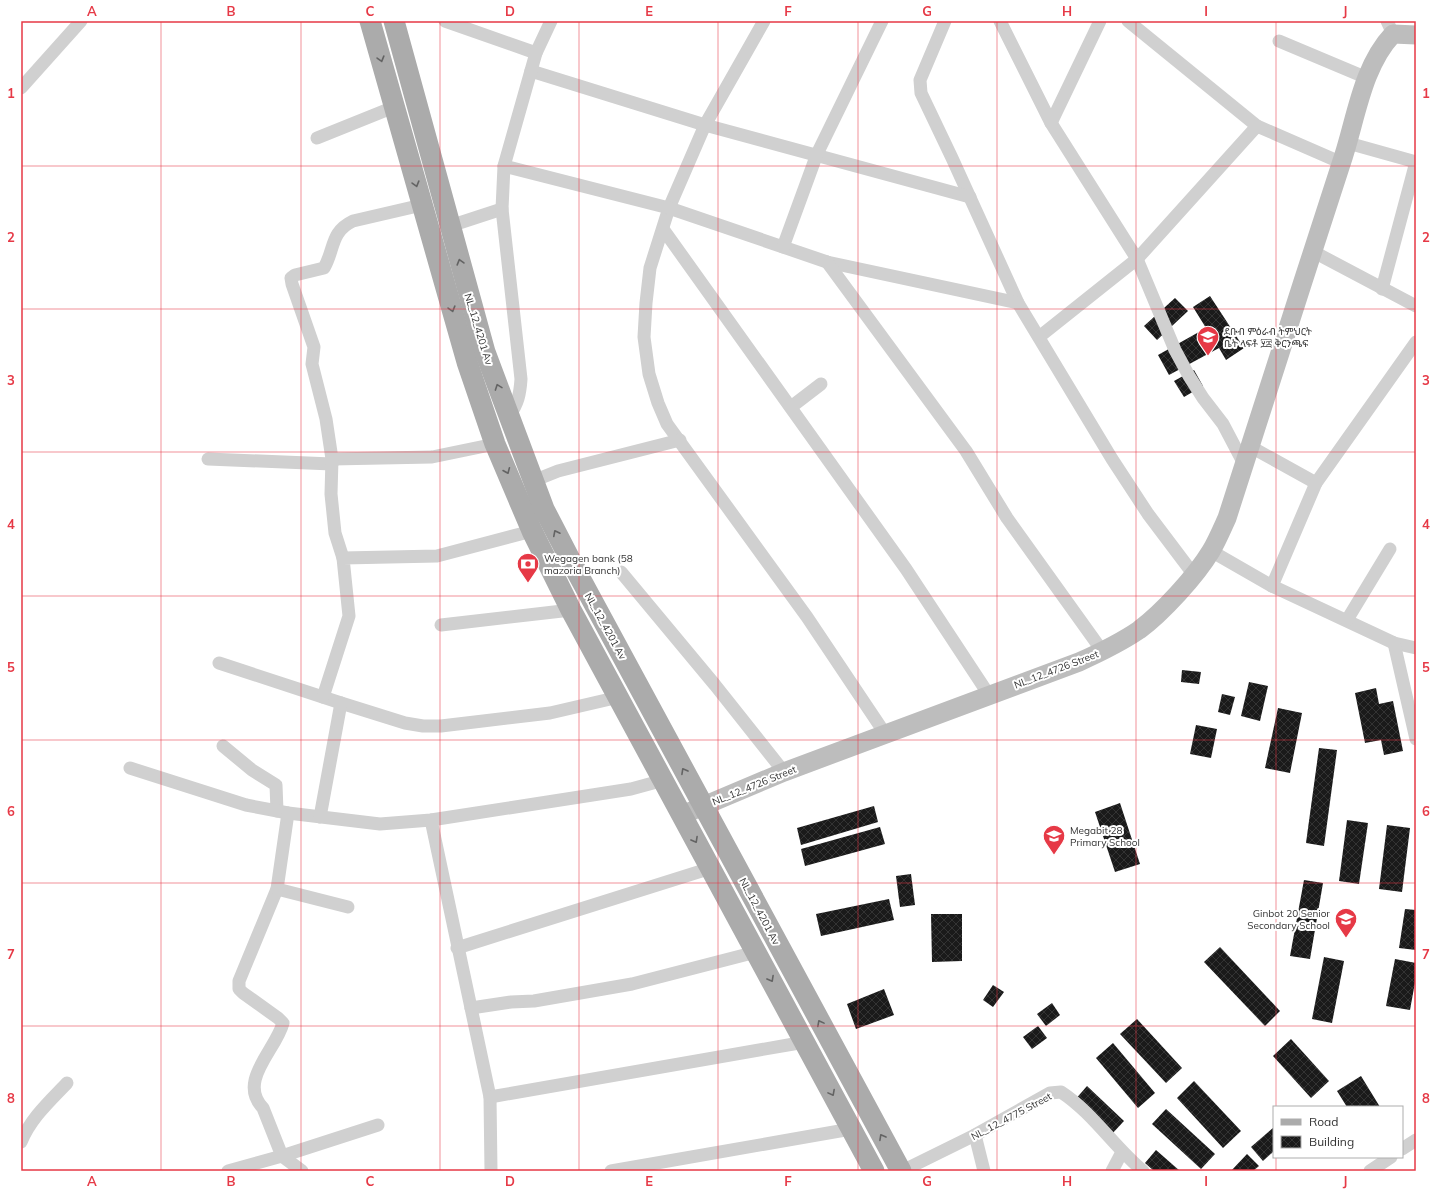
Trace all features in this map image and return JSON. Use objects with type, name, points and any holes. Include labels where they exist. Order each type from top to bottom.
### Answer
[{"type":"main road","name":"NL_12_4201 Av","points":[[370,21],[467,362],[495,444],[532,531],[571,610],[874,1171]]},
{"type":"main road","name":"NL_12_4201 Av","points":[[394,21],[485,352],[544,509],[572,565],[902,1171]]},
{"type":"street","points":[[22,89],[81,21]]},
{"type":"street","points":[[445,21],[536,53]]},
{"type":"street","points":[[509,416],[516,407],[520,395],[521,379],[502,209],[504,166],[536,53],[551,21]]},
{"type":"street","points":[[764,21],[705,125],[669,208],[650,268],[644,337],[649,374],[658,403],[668,424],[742,529],[807,617],[886,735]]},
{"type":"street","points":[[783,247],[817,154],[882,21]]},
{"type":"street","points":[[945,21],[923,73],[919,86],[921,93],[1018,304],[1112,459],[1148,514],[1194,575]]},
{"type":"street","points":[[1000,21],[1051,123],[1137,259],[1175,350],[1203,398],[1247,456],[1316,483]]},
{"type":"street","points":[[1051,123],[1100,21]]},
{"type":"street","points":[[1128,21],[1257,126],[1342,163]]},
{"type":"street","points":[[1390,28],[1416,35]]},
{"type":"street","name":"NL_12_4726 Street","points":[[682,815],[784,772],[886,735],[1103,652],[1139,630],[1166,605],[1194,575],[1211,551],[1227,518],[1312,251],[1342,163],[1367,78],[1390,28]]},
{"type":"street","points":[[1279,41],[1367,78]]},
{"type":"street","points":[[531,71],[705,125],[817,154],[970,197]]},
{"type":"street","points":[[317,138],[394,107]]},
{"type":"street","points":[[1039,337],[1137,259],[1257,126]]},
{"type":"street","points":[[1348,143],[1416,162],[1382,289]]},
{"type":"street","points":[[504,166],[669,208],[827,262],[1018,304]]},
{"type":"street","points":[[323,697],[349,616],[343,558],[333,515],[332,462],[326,419],[312,364],[314,347],[291,278],[295,274],[324,268],[337,232],[344,226],[353,222],[422,205]]},
{"type":"street","points":[[450,226],[502,209]]},
{"type":"street","points":[[663,229],[906,570],[989,695]]},
{"type":"street","points":[[1312,251],[1416,306]]},
{"type":"street","points":[[827,262],[966,451],[1007,518],[1103,652]]},
{"type":"street","points":[[1272,586],[1316,483],[1416,342]]},
{"type":"street","points":[[791,407],[821,384]]},
{"type":"street","points":[[533,481],[558,471],[680,440]]},
{"type":"street","points":[[208,459],[332,462],[432,456],[495,444]]},
{"type":"street","points":[[343,558],[437,556],[532,531]]},
{"type":"street","points":[[1347,620],[1390,549]]},
{"type":"street","points":[[1211,551],[1272,586],[1394,643],[1415,644]]},
{"type":"street","points":[[621,572],[715,685],[784,772]]},
{"type":"street","points":[[441,625],[571,610]]},
{"type":"street","points":[[1394,643],[1416,739]]},
{"type":"street","points":[[220,663],[405,723],[441,726],[550,713],[619,698]]},
{"type":"street","points":[[320,817],[341,703]]},
{"type":"street","points":[[223,746],[252,770],[276,785],[282,812],[276,888],[239,981],[239,989],[283,1023],[257,1073],[253,1093],[257,1102],[263,1108],[282,1156],[302,1171]]},
{"type":"street","points":[[130,768],[239,802],[282,812],[380,824],[432,820],[631,789],[664,780]]},
{"type":"street","points":[[432,820],[457,948],[490,1097],[491,1171]]},
{"type":"street","points":[[457,948],[711,868]]},
{"type":"street","points":[[276,888],[348,907]]},
{"type":"street","points":[[471,1008],[511,1002],[534,1001],[632,984],[756,952]]},
{"type":"street","points":[[490,1097],[805,1042]]},
{"type":"street","points":[[21,1142],[27,1127],[37,1114],[68,1083]]},
{"type":"street","name":"NL_12_4775 Street","points":[[902,1171],[975,1135],[1050,1093],[1061,1092],[1072,1099],[1122,1152],[1143,1171]]},
{"type":"street","points":[[228,1171],[282,1156],[378,1125]]},
{"type":"street","points":[[611,1171],[851,1129]]},
{"type":"street","points":[[975,1135],[984,1171]]},
{"type":"street","points":[[1403,1148],[1416,1140]]},
{"type":"street","points":[[1112,1171],[1122,1152]]},
{"type":"street","points":[[1373,1170],[1390,1158]]},
{"type":"building","points":[[1210,296],[1244,348],[1226,360],[1219,348],[1169,375],[1158,355],[1206,328],[1193,307]]},
{"type":"building","points":[[1175,298],[1188,311],[1157,340],[1144,326]]},
{"type":"building","points":[[1194,370],[1203,386],[1184,397],[1174,381]]},
{"type":"building","points":[[1182,670],[1201,672],[1199,684],[1181,682]]},
{"type":"building","points":[[1249,682],[1268,686],[1260,721],[1241,716]]},
{"type":"building","points":[[1376,688],[1379,704],[1393,701],[1403,751],[1384,755],[1381,740],[1365,743],[1355,693]]},
{"type":"building","points":[[1222,694],[1235,697],[1230,715],[1218,712]]},
{"type":"building","points":[[1278,708],[1302,713],[1290,773],[1265,768]]},
{"type":"building","points":[[1196,725],[1217,729],[1211,758],[1190,754]]},
{"type":"building","points":[[1319,748],[1337,750],[1324,846],[1306,843]]},
{"type":"building","points":[[1120,803],[1140,864],[1115,872],[1095,812]]},
{"type":"building","points":[[874,806],[878,822],[801,845],[797,828]]},
{"type":"building","points":[[1347,820],[1368,823],[1359,884],[1339,881]]},
{"type":"building","points":[[1387,825],[1410,828],[1402,892],[1379,889]]},
{"type":"building","points":[[880,827],[885,844],[805,866],[801,849]]},
{"type":"building","points":[[911,874],[915,905],[900,907],[896,876]]},
{"type":"building","points":[[1304,880],[1323,883],[1310,959],[1290,956]]},
{"type":"building","points":[[889,899],[894,920],[821,936],[816,914]]},
{"type":"building","points":[[1405,909],[1416,910],[1416,950],[1399,948]]},
{"type":"building","points":[[931,914],[962,914],[962,961],[932,962]]},
{"type":"building","points":[[1220,947],[1280,1011],[1265,1026],[1204,962]]},
{"type":"building","points":[[1324,957],[1344,961],[1332,1023],[1312,1019]]},
{"type":"building","points":[[1395,959],[1416,963],[1416,977],[1410,1010],[1386,1006]]},
{"type":"building","points":[[993,985],[1004,992],[993,1007],[983,1000]]},
{"type":"building","points":[[884,989],[894,1015],[856,1029],[847,1004]]},
{"type":"building","points":[[1052,1003],[1060,1015],[1046,1026],[1037,1014]]},
{"type":"building","points":[[1137,1019],[1182,1068],[1166,1083],[1120,1034]]},
{"type":"building","points":[[1038,1026],[1047,1038],[1032,1049],[1023,1037]]},
{"type":"building","points":[[1291,1039],[1329,1081],[1311,1098],[1273,1056]]},
{"type":"building","points":[[1113,1043],[1155,1093],[1138,1108],[1096,1058]]},
{"type":"building","points":[[1361,1076],[1379,1106],[1346,1106],[1337,1091]]},
{"type":"building","points":[[1194,1081],[1241,1131],[1223,1148],[1177,1098]]},
{"type":"building","points":[[1087,1086],[1124,1121],[1111,1135],[1074,1101]]},
{"type":"building","points":[[1166,1109],[1215,1154],[1201,1169],[1152,1124]]},
{"type":"building","points":[[1273,1128],[1273,1152],[1263,1161],[1251,1147]]},
{"type":"building","points":[[1156,1150],[1180,1171],[1154,1171],[1145,1163]]},
{"type":"building","points":[[1247,1154],[1259,1166],[1253,1171],[1231,1171]]},
{"type":"place","name":"ደቡብ ምዕራብ ትምህርት ቤት ላፍቶ ፶፰ ቅርንጫፍ","points":[[1208,356]]},
{"type":"place","name":"Wegagen bank (58 mazoria Branch)","points":[[528,584]]},
{"type":"place","name":"Megabit 28 Primary School","points":[[1054,856]]},
{"type":"place","name":"Ginbot 20 Senior Secondary School","points":[[1346,938]]}]
